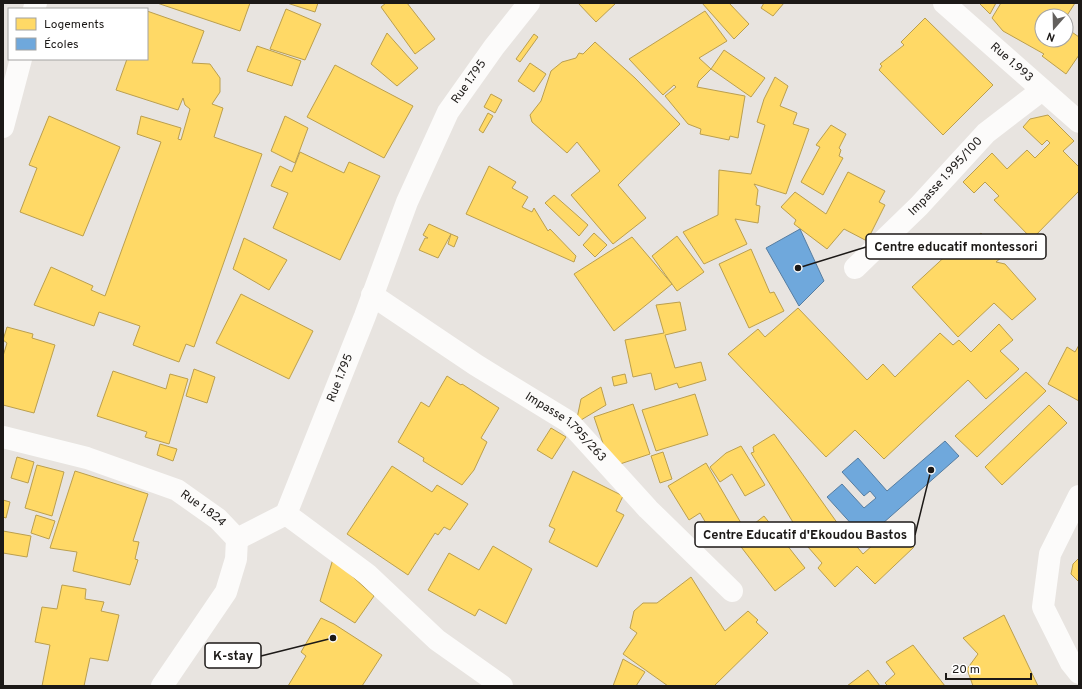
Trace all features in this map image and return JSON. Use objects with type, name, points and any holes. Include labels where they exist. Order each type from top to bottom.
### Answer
[{"type":"street","name":"Rue 1.795","points":[[286,514],[407,202],[448,112],[494,47],[529,3]]},
{"type":"street","name":"Rue 1.993","points":[[944,3],[1079,122]]},
{"type":"street","points":[[3,127],[21,60]]},
{"type":"street","name":"Impasse 1.995/100","points":[[855,268],[919,206],[986,133],[1042,90]]},
{"type":"street","name":"Impasse 1.795/263","points":[[372,295],[476,365],[569,422],[648,509],[732,591]]},
{"type":"street","name":"Rue 1.824","points":[[3,437],[87,458],[177,490],[218,519],[237,539]]},
{"type":"street","points":[[1079,496],[1050,554],[1043,607],[1071,663],[1079,673]]},
{"type":"street","points":[[162,686],[226,592],[236,559],[237,539],[286,514],[367,574],[437,640],[502,686]]},
{"type":"building: Logements","points":[[157,3],[250,3],[240,31]]},
{"type":"building: Logements","points":[[287,3],[318,3],[315,12]]},
{"type":"building: Logements","points":[[386,3],[407,3],[435,39],[415,54],[381,7]]},
{"type":"building: Logements","points":[[578,3],[616,3],[596,22]]},
{"type":"building: Logements","points":[[702,3],[729,3],[749,24],[734,39]]},
{"type":"building: Logements","points":[[764,3],[784,3],[773,16],[761,8]]},
{"type":"building: Logements","points":[[979,3],[996,3],[990,14]]},
{"type":"building: Logements","points":[[1001,3],[1075,3],[1072,8],[1034,8],[1034,48],[1074,48],[1074,34],[1079,37],[1079,55],[1066,74],[1042,56],[1044,54],[1003,31],[992,18]]},
{"type":"building: Logements","points":[[286,9],[321,24],[305,60],[270,49]]},
{"type":"building: Logements","points":[[148,11],[204,31],[192,63],[210,64],[220,78],[220,92],[212,104],[223,108],[214,137],[262,154],[194,347],[186,344],[179,362],[133,345],[140,326],[99,312],[94,326],[34,305],[51,267],[93,286],[91,290],[105,296],[161,142],[137,134],[141,116],[181,128],[178,139],[181,140],[190,109],[185,105],[183,98],[178,110],[116,90],[127,60],[148,60]]},
{"type":"building: Logements","points":[[705,11],[727,41],[699,58],[711,69],[699,81],[697,87],[745,96],[738,138],[730,136],[729,140],[700,134],[701,129],[688,124],[665,96],[676,87],[674,85],[663,95],[629,59]]},
{"type":"building: Logements","points":[[925,18],[993,85],[943,135],[879,70],[882,66],[880,64],[904,45],[901,42]]},
{"type":"building: Logements","points":[[387,33],[418,68],[397,86],[371,64]]},
{"type":"building: Logements","points":[[534,34],[538,37],[520,62],[516,59]]},
{"type":"building: Logements","points":[[595,42],[635,78],[680,124],[618,185],[646,218],[613,244],[571,195],[600,171],[577,142],[567,153],[532,122],[530,115],[541,101],[551,71],[562,62],[576,58],[579,53],[583,54]]},
{"type":"building: Logements","points":[[257,46],[301,61],[292,86],[247,71]]},
{"type":"building: Logements","points":[[724,50],[765,78],[751,97],[711,69]]},
{"type":"building: Logements","points":[[530,63],[546,74],[534,92],[518,81]]},
{"type":"building: Logements","points":[[335,65],[413,106],[384,158],[307,117]]},
{"type":"building: Logements","points":[[775,77],[788,86],[780,106],[797,113],[793,124],[809,129],[786,194],[754,184],[758,190],[756,205],[760,206],[758,223],[735,219],[747,244],[704,264],[683,232],[718,215],[719,170],[751,174],[765,125],[757,122],[764,99]]},
{"type":"building: Logements","points":[[491,94],[502,100],[495,113],[484,107]]},
{"type":"building: Logements","points":[[488,113],[493,116],[483,133],[479,130]]},
{"type":"building: Logements","points":[[1048,115],[1074,141],[1063,151],[1079,167],[1079,191],[1032,239],[994,200],[999,196],[985,182],[974,193],[963,182],[992,153],[1007,169],[1027,150],[1035,158],[1050,143],[1047,140],[1042,145],[1023,127],[1030,119]]},
{"type":"building: Logements","points":[[49,116],[120,147],[83,236],[20,212],[37,168],[29,165]]},
{"type":"building: Logements","points":[[285,116],[308,128],[295,163],[271,151]]},
{"type":"building: Logements","points":[[831,125],[846,134],[839,148],[841,150],[839,156],[843,158],[823,195],[801,182],[820,147],[816,145]]},
{"type":"building: Logements","points":[[300,152],[344,173],[349,162],[380,176],[340,260],[273,228],[288,193],[271,186],[280,166],[292,172]]},
{"type":"building: Logements","points":[[489,166],[516,182],[512,188],[528,197],[522,207],[532,212],[534,208],[548,231],[550,229],[576,256],[574,262],[466,214]]},
{"type":"building: Logements","points":[[848,172],[885,191],[879,202],[885,205],[867,241],[844,229],[827,249],[794,224],[796,220],[781,207],[795,192],[826,214]]},
{"type":"building: Logements","points":[[554,195],[588,225],[579,236],[545,203]]},
{"type":"building: Logements","points":[[429,224],[451,234],[438,258],[419,250],[425,238],[428,238],[423,235]]},
{"type":"building: Logements","points":[[594,233],[607,245],[595,257],[583,245]]},
{"type":"building: Logements","points":[[981,233],[1002,257],[996,262],[1005,264],[1036,299],[1012,320],[994,303],[958,337],[912,287],[951,251],[956,256]]},
{"type":"building: Logements","points":[[451,234],[458,237],[454,247],[448,244]]},
{"type":"building: Logements","points":[[677,236],[704,272],[677,291],[652,256]]},
{"type":"building: Logements","points":[[632,237],[672,284],[614,331],[574,274]]},
{"type":"building: Logements","points":[[244,238],[287,260],[269,290],[233,269]]},
{"type":"building: Logements","points":[[751,249],[770,293],[774,292],[784,311],[749,328],[719,264]]},
{"type":"building: Logements","points":[[241,294],[313,331],[289,379],[216,343]]},
{"type":"building: Logements","points":[[680,302],[686,330],[665,335],[675,368],[701,362],[706,380],[679,388],[677,383],[655,390],[651,373],[633,377],[625,340],[664,333],[656,305]]},
{"type":"building: Logements","points":[[798,308],[867,380],[883,364],[895,377],[940,333],[953,345],[959,340],[971,352],[999,324],[1013,340],[1000,351],[1019,369],[986,399],[968,380],[884,459],[855,430],[826,457],[728,354],[758,329],[765,337]]},
{"type":"building: Logements","points":[[7,327],[33,334],[32,338],[55,345],[34,413],[3,405],[3,356],[7,343],[3,340]]},
{"type":"building: Logements","points":[[1079,345],[1079,401],[1048,384],[1067,347],[1075,352]]},
{"type":"building: Logements","points":[[194,369],[215,377],[207,403],[186,396]]},
{"type":"building: Logements","points":[[113,371],[166,389],[170,374],[188,379],[169,444],[145,437],[147,432],[97,416]]},
{"type":"building: Logements","points":[[1026,372],[1046,391],[977,457],[955,436]]},
{"type":"building: Logements","points":[[625,374],[627,383],[614,386],[612,377]]},
{"type":"building: Logements","points":[[447,376],[499,408],[481,438],[487,442],[474,470],[462,485],[423,461],[424,458],[398,442],[421,402],[429,407]]},
{"type":"building: Logements","points":[[601,387],[606,405],[576,423],[581,399]]},
{"type":"building: Logements","points":[[695,394],[708,435],[656,451],[642,410]]},
{"type":"building: Logements","points":[[633,404],[650,454],[611,467],[594,417]]},
{"type":"building: Logements","points":[[1049,405],[1067,423],[1002,485],[985,467]]},
{"type":"building: Logements","points":[[551,428],[566,437],[552,459],[537,450]]},
{"type":"building: Logements","points":[[774,434],[838,524],[863,554],[894,526],[914,547],[875,584],[857,566],[835,587],[818,568],[822,563],[808,547],[751,453],[754,452],[753,447]]},
{"type":"building: Logements","points":[[160,444],[177,449],[173,461],[157,455]]},
{"type":"building: Logements","points":[[741,446],[765,485],[745,496],[732,474],[720,482],[710,467],[726,453]]},
{"type":"building: Logements","points":[[663,452],[672,479],[660,483],[651,456]]},
{"type":"building: Logements","points":[[17,457],[34,462],[28,483],[11,478]]},
{"type":"building: Logements","points":[[706,463],[741,523],[717,542],[700,513],[689,520],[668,486]]},
{"type":"building: Logements","points":[[37,465],[64,472],[52,516],[25,508]]},
{"type":"building: Logements","points":[[392,466],[432,492],[437,485],[468,504],[450,530],[444,527],[438,535],[435,533],[408,575],[347,534]]},
{"type":"building: Logements","points":[[75,471],[148,494],[133,541],[139,542],[135,559],[138,560],[130,585],[73,571],[77,552],[50,548]]},
{"type":"building: Logements","points":[[573,471],[623,496],[616,511],[624,515],[597,567],[549,542],[555,529],[549,526]]},
{"type":"building: Logements","points":[[3,500],[10,502],[6,518],[3,517]]},
{"type":"building: Logements","points":[[36,515],[55,521],[49,539],[31,533]]},
{"type":"building: Logements","points":[[764,516],[805,568],[775,591],[735,539]]},
{"type":"building: Logements","points":[[3,531],[31,536],[27,557],[3,553]]},
{"type":"building: Logements","points":[[493,546],[532,569],[506,624],[479,609],[475,616],[428,590],[449,553],[479,570]]},
{"type":"building: Logements","points":[[1079,558],[1079,582],[1071,574],[1073,564]]},
{"type":"building: Logements","points":[[333,559],[374,596],[355,623],[320,601]]},
{"type":"building: Logements","points":[[691,577],[725,631],[748,611],[758,620],[756,622],[768,633],[714,686],[668,686],[623,654],[637,633],[630,628],[634,611],[643,603],[657,603]]},
{"type":"building: Logements","points":[[62,585],[86,589],[85,599],[104,602],[101,611],[119,615],[108,661],[90,658],[84,686],[42,686],[50,645],[35,642],[42,607],[57,609]]},
{"type":"building: Logements","points":[[1004,615],[1038,686],[973,686],[967,669],[978,654],[963,638]]},
{"type":"building: Logements","points":[[321,618],[334,624],[382,655],[362,686],[288,686],[306,656],[301,652]]},
{"type":"building: Logements","points":[[913,645],[945,686],[888,686],[885,683],[895,674],[886,662]]},
{"type":"building: Logements","points":[[623,659],[645,672],[636,686],[613,686]]},
{"type":"building: Logements","points":[[868,670],[880,686],[847,686]]},
{"type":"building: Écoles","points":[[800,229],[824,281],[799,306],[766,248]]},
{"type":"building: Écoles","points":[[945,441],[959,456],[865,539],[827,497],[842,484],[864,508],[876,498],[870,491],[864,496],[842,472],[858,458],[887,491]]},
{"type":"place","name":"Centre educatif montessori","points":[[798,268]]},
{"type":"place","name":"Centre Educatif d'Ekoudou Bastos","points":[[931,470]]},
{"type":"place","name":"K-stay","points":[[333,638]]}]
